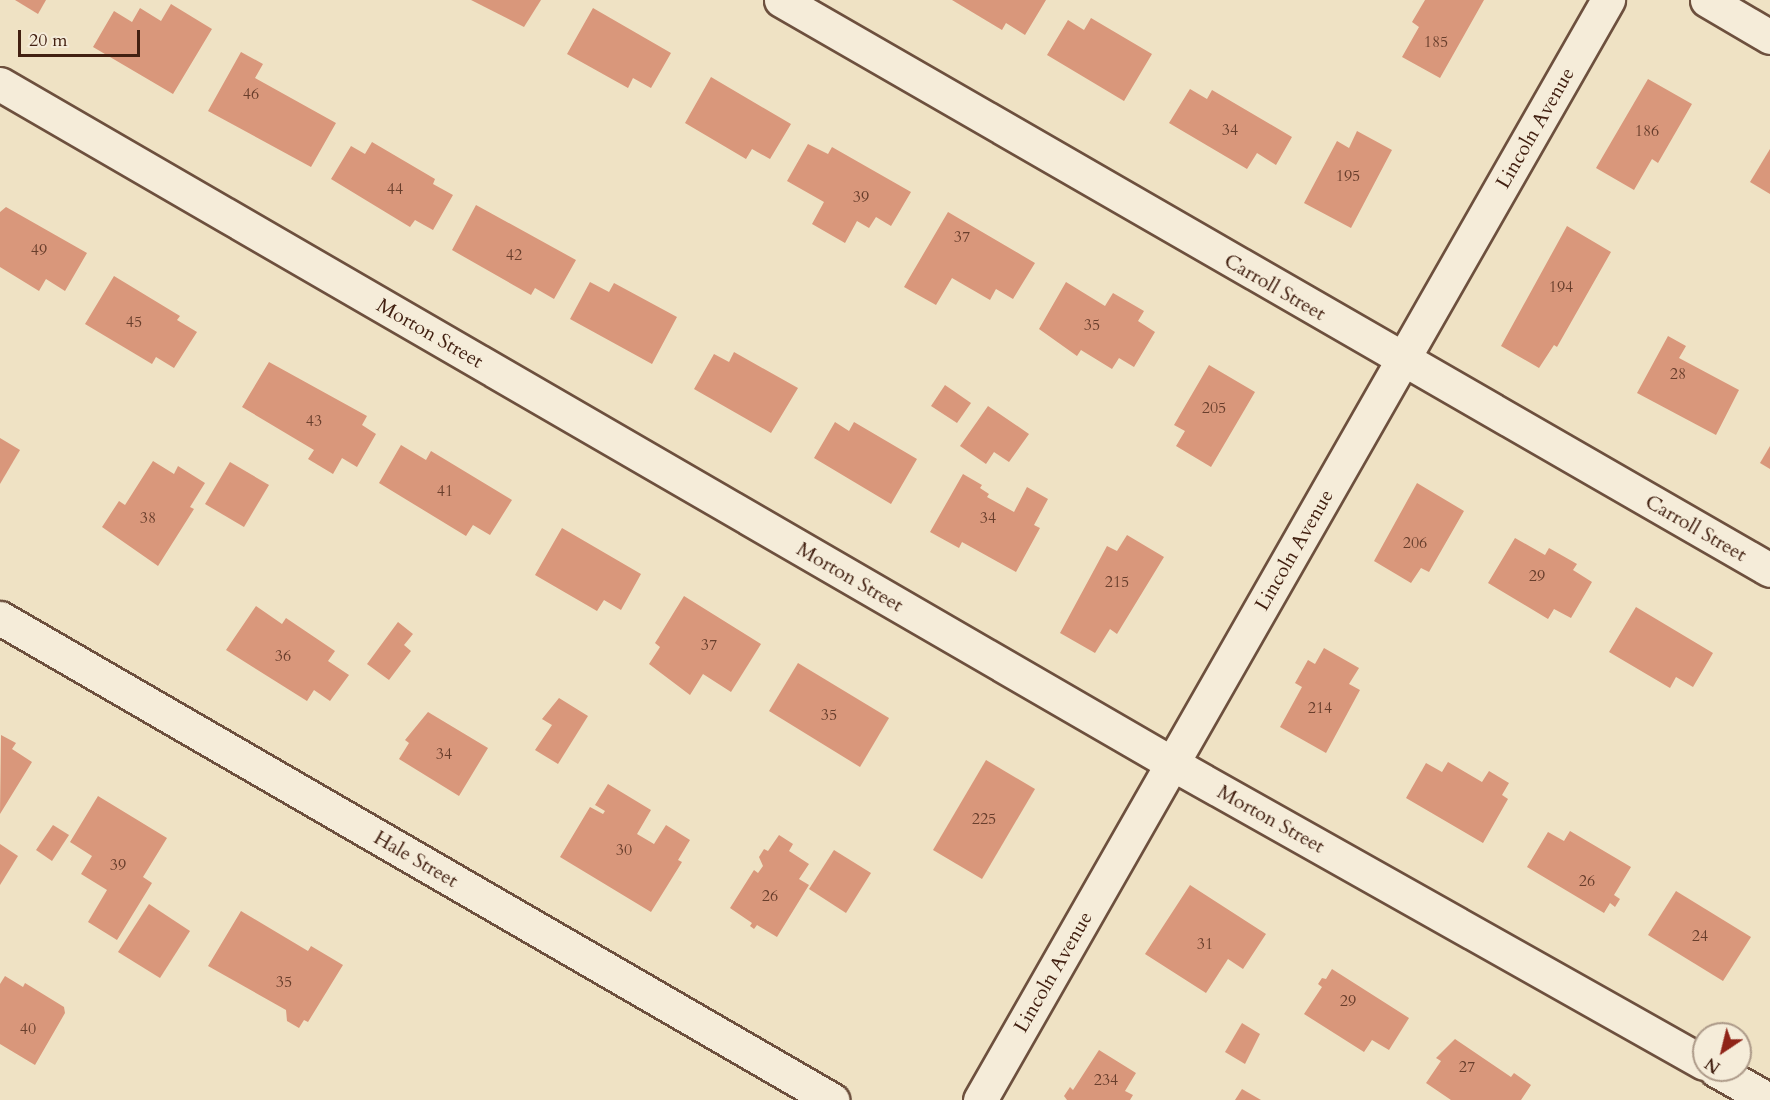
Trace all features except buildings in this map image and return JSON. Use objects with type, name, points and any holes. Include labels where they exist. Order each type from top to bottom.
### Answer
[{"type":"street","name":"Carroll Street","points":[[781,0],[1403,361],[1770,570]]},
{"type":"street","name":"Lincoln Avenue","points":[[980,1100],[1608,0]]},
{"type":"street","points":[[1707,0],[1770,37]]},
{"type":"street","name":"Morton Street","points":[[0,84],[1173,764],[1692,1056]]},
{"type":"street","name":"Hale Street","points":[[0,618],[832,1100]]},
{"type":"street","points":[[1737,1082],[1769,1100]]}]
